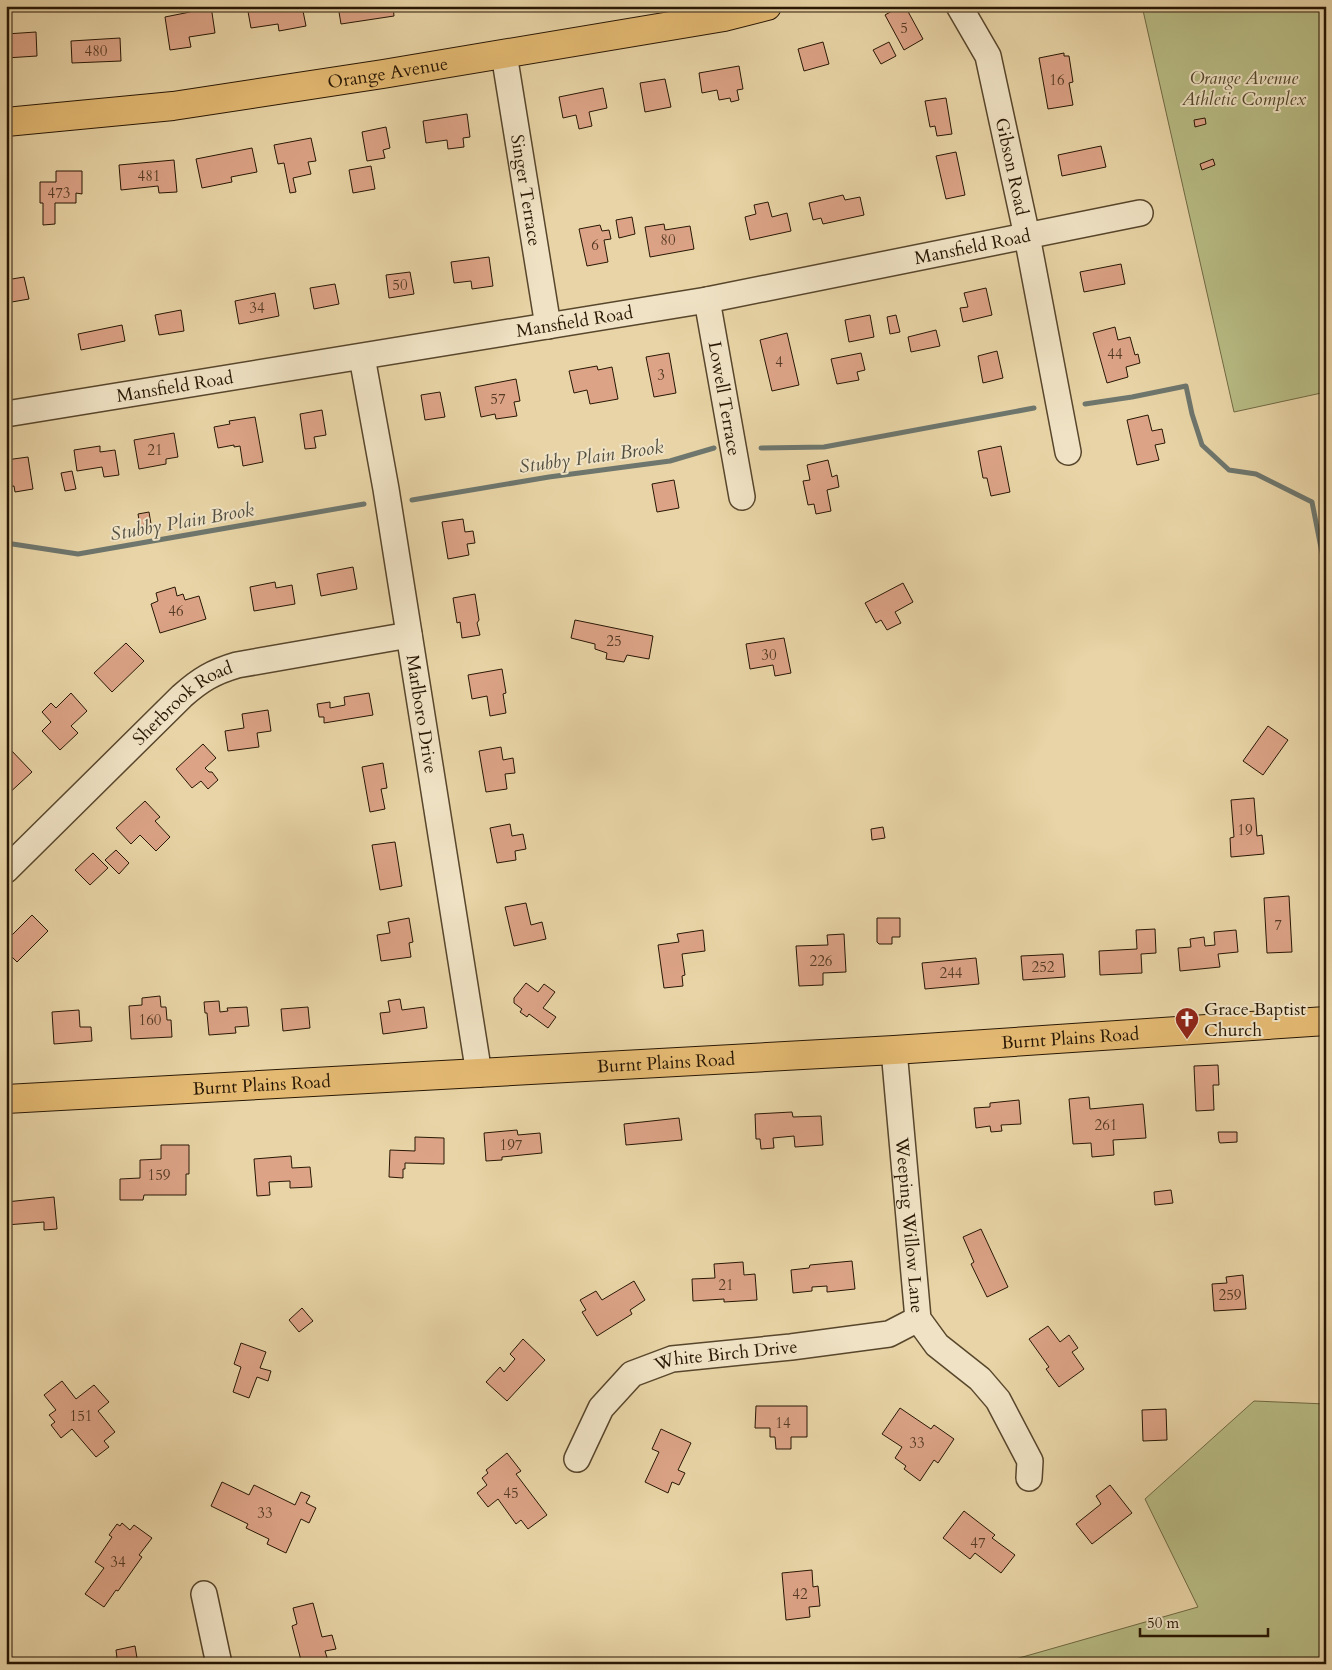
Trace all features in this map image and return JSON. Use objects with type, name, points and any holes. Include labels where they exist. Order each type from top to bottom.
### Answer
[{"type":"main road","name":"Orange Avenue","points":[[6,122],[173,106],[383,74],[724,17],[767,6]]},
{"type":"main road","name":"Burnt Plains Road","points":[[6,1099],[894,1050],[1326,1021]]},
{"type":"street","name":"Gibson Road","points":[[959,6],[988,56],[1027,236],[1068,452]]},
{"type":"street","name":"Singer Terrace","points":[[504,54],[548,326]]},
{"type":"street","name":"Mansfield Road","points":[[6,414],[707,300],[1140,213]]},
{"type":"street","name":"Lowell Terrace","points":[[707,300],[742,497]]},
{"type":"street","name":"Marlboro Drive","points":[[362,357],[386,489],[479,1074]]},
{"type":"street","name":"Sherbrook Road","points":[[6,870],[182,696],[206,677],[220,670],[237,666],[409,636]]},
{"type":"street","name":"Weeping Willow Lane","points":[[894,1050],[918,1319],[937,1344],[980,1378],[998,1400],[1030,1461],[1029,1478]]},
{"type":"street","name":"White Birch Drive","points":[[577,1459],[601,1408],[632,1374],[672,1359],[791,1347],[889,1334],[918,1319]]},
{"type":"street","points":[[204,1594],[219,1664]]},
{"type":"green space","name":"Orange Avenue Athletic Complex","points":[[1142,6],[1326,6],[1326,392],[1234,412]]},
{"type":"green space","points":[[1254,1401],[1326,1404],[1326,1664],[998,1664],[1198,1607],[1145,1499]]},
{"type":"building","points":[[189,6],[211,6],[215,33],[189,37],[191,47],[170,50],[165,17],[190,12]]},
{"type":"building","points":[[247,6],[302,6],[306,26],[279,31],[278,24],[251,28]]},
{"type":"building","points":[[338,6],[393,6],[394,16],[341,24]]},
{"type":"building","points":[[433,6],[458,6],[435,11]]},
{"type":"building","points":[[901,6],[905,6],[923,39],[904,50],[885,15]]},
{"type":"building","points":[[36,32],[37,56],[6,58],[6,34]]},
{"type":"building","points":[[120,38],[121,61],[72,63],[71,41]]},
{"type":"building","points":[[823,42],[829,64],[804,71],[798,49]]},
{"type":"building","points":[[889,42],[896,56],[881,64],[873,50]]},
{"type":"building","points":[[1064,53],[1064,56],[1069,56],[1073,82],[1069,83],[1073,105],[1048,109],[1039,58]]},
{"type":"building","points":[[739,66],[743,89],[737,90],[739,100],[731,102],[730,98],[719,100],[717,90],[702,93],[699,73]]},
{"type":"building","points":[[665,79],[671,107],[645,112],[640,83]]},
{"type":"building","points":[[603,88],[607,108],[589,112],[592,126],[579,129],[576,115],[563,118],[559,97]]},
{"type":"building","points":[[946,98],[952,134],[937,136],[935,126],[930,127],[925,101]]},
{"type":"building","points":[[467,114],[470,137],[463,138],[464,147],[448,149],[447,140],[426,143],[423,121]]},
{"type":"building","points":[[1205,118],[1206,124],[1195,127],[1194,120]]},
{"type":"building","points":[[386,127],[390,148],[383,150],[385,158],[367,161],[362,132]]},
{"type":"building","points":[[311,138],[316,161],[308,162],[311,174],[293,178],[296,192],[290,193],[284,163],[278,164],[274,145]]},
{"type":"building","points":[[1101,146],[1106,167],[1062,176],[1058,155]]},
{"type":"building","points":[[252,148],[257,172],[231,177],[232,182],[202,188],[196,159]]},
{"type":"building","points":[[956,152],[965,195],[946,199],[936,156]]},
{"type":"building","points":[[1213,159],[1215,165],[1202,170],[1200,164]]},
{"type":"building","points":[[174,160],[177,192],[159,193],[158,186],[121,190],[119,165]]},
{"type":"building","points":[[371,166],[375,189],[353,193],[349,170]]},
{"type":"building","points":[[56,171],[82,171],[82,194],[76,193],[76,203],[55,203],[55,224],[43,225],[43,203],[40,203],[40,182],[56,182]]},
{"type":"building","points":[[843,195],[845,200],[860,197],[864,215],[823,224],[821,218],[813,220],[809,203]]},
{"type":"building","points":[[768,202],[772,217],[787,213],[791,231],[750,240],[745,217],[756,214],[754,205]]},
{"type":"building","points":[[632,217],[635,234],[619,238],[616,220]]},
{"type":"building","points":[[664,224],[665,230],[690,226],[694,249],[650,257],[645,227]]},
{"type":"building","points":[[600,225],[602,231],[609,230],[611,239],[604,240],[608,262],[587,266],[579,229]]},
{"type":"building","points":[[489,257],[493,286],[472,289],[471,281],[454,283],[451,262]]},
{"type":"building","points":[[1121,264],[1125,284],[1084,292],[1080,272]]},
{"type":"building","points":[[410,272],[414,294],[389,298],[386,275]]},
{"type":"building","points":[[24,277],[29,299],[6,303],[6,280]]},
{"type":"building","points":[[335,284],[339,304],[314,309],[310,288]]},
{"type":"building","points":[[986,288],[992,315],[963,322],[960,308],[968,307],[964,293]]},
{"type":"building","points":[[275,293],[279,316],[239,324],[235,301]]},
{"type":"building","points":[[181,310],[184,331],[159,335],[155,315]]},
{"type":"building","points":[[870,315],[874,337],[849,342],[845,320]]},
{"type":"building","points":[[896,315],[900,332],[890,334],[887,317]]},
{"type":"building","points":[[122,325],[125,341],[81,350],[78,334]]},
{"type":"building","points":[[1115,327],[1118,340],[1130,337],[1135,355],[1138,354],[1140,363],[1126,367],[1128,377],[1107,383],[1093,333]]},
{"type":"building","points":[[936,330],[940,346],[911,352],[908,337]]},
{"type":"building","points":[[787,333],[799,385],[772,391],[760,340]]},
{"type":"building","points":[[997,351],[1003,378],[983,383],[978,356]]},
{"type":"building","points":[[669,353],[676,393],[654,397],[646,357]]},
{"type":"building","points":[[861,353],[865,370],[857,372],[859,380],[837,384],[831,359]]},
{"type":"building","points":[[597,366],[598,370],[612,367],[618,399],[590,404],[587,390],[574,393],[569,371]]},
{"type":"building","points":[[516,379],[520,401],[514,402],[517,416],[496,419],[495,414],[481,417],[475,387]]},
{"type":"building","points":[[440,392],[445,417],[425,420],[421,395]]},
{"type":"building","points":[[322,410],[326,435],[314,437],[316,448],[305,449],[300,414]]},
{"type":"building","points":[[1148,415],[1152,431],[1162,429],[1165,443],[1155,445],[1159,460],[1137,465],[1127,420]]},
{"type":"building","points":[[255,417],[263,462],[243,466],[240,446],[234,447],[234,445],[218,448],[214,427],[230,424],[229,421]]},
{"type":"building","points":[[174,433],[178,457],[166,459],[166,464],[139,469],[134,440]]},
{"type":"building","points":[[100,446],[100,452],[115,450],[119,475],[104,477],[102,467],[77,471],[74,450]]},
{"type":"building","points":[[1001,446],[1010,492],[991,496],[987,478],[983,478],[978,451]]},
{"type":"building","points":[[28,457],[33,489],[15,492],[14,486],[6,487],[6,460]]},
{"type":"building","points":[[828,460],[832,477],[837,475],[839,487],[827,490],[831,511],[816,514],[814,504],[808,505],[803,481],[810,480],[807,465]]},
{"type":"building","points":[[72,471],[76,489],[65,491],[61,473]]},
{"type":"building","points":[[674,480],[679,508],[657,512],[652,484]]},
{"type":"building","points":[[149,512],[151,524],[140,526],[138,514]]},
{"type":"building","points":[[463,519],[465,532],[473,531],[475,543],[467,544],[469,555],[448,559],[442,522]]},
{"type":"building","points":[[353,567],[357,589],[321,596],[317,574]]},
{"type":"building","points":[[275,582],[276,588],[292,585],[295,604],[254,611],[250,587]]},
{"type":"building","points":[[903,583],[913,602],[895,612],[901,623],[887,630],[881,620],[876,623],[865,603]]},
{"type":"building","points":[[175,587],[177,596],[183,594],[185,600],[199,596],[206,619],[160,633],[151,604],[158,601],[156,593]]},
{"type":"building","points":[[475,594],[479,620],[477,623],[480,635],[462,638],[460,622],[457,623],[453,598]]},
{"type":"building","points":[[575,620],[653,636],[649,659],[627,655],[624,662],[606,659],[607,653],[595,649],[595,644],[571,638]]},
{"type":"building","points":[[784,638],[791,673],[775,676],[773,665],[750,669],[746,644]]},
{"type":"building","points":[[126,643],[144,661],[112,692],[94,673]]},
{"type":"building","points":[[502,669],[506,693],[503,694],[506,713],[490,716],[487,696],[472,699],[468,675]]},
{"type":"building","points":[[71,693],[87,711],[71,726],[78,733],[60,750],[42,731],[51,722],[42,712],[51,703],[56,708]]},
{"type":"building","points":[[369,693],[373,715],[324,723],[324,717],[319,717],[317,704],[330,702],[330,708],[345,705],[344,697]]},
{"type":"building","points":[[268,710],[271,731],[257,733],[259,747],[228,751],[225,731],[244,728],[242,714]]},
{"type":"building","points":[[1268,726],[1288,740],[1263,775],[1243,761]]},
{"type":"building","points":[[203,744],[216,758],[205,768],[212,772],[218,780],[208,789],[201,781],[192,788],[176,769]]},
{"type":"building","points":[[501,747],[503,760],[513,758],[515,773],[505,774],[507,789],[486,792],[479,751]]},
{"type":"building","points":[[9,748],[32,772],[6,796],[6,750]]},
{"type":"building","points":[[383,763],[387,788],[381,789],[385,809],[370,812],[362,767]]},
{"type":"building","points":[[1254,798],[1257,836],[1262,835],[1264,854],[1231,857],[1230,838],[1234,837],[1231,800]]},
{"type":"building","points":[[145,801],[160,817],[155,821],[170,837],[156,851],[140,835],[131,844],[116,828]]},
{"type":"building","points":[[510,824],[512,836],[523,834],[526,849],[515,851],[516,860],[497,863],[490,828]]},
{"type":"building","points":[[883,827],[885,838],[872,840],[871,829]]},
{"type":"building","points":[[395,842],[402,886],[380,890],[372,845]]},
{"type":"building","points":[[116,850],[129,863],[119,874],[105,860]]},
{"type":"building","points":[[93,853],[108,868],[90,885],[75,870]]},
{"type":"building","points":[[1289,896],[1292,952],[1267,953],[1264,898]]},
{"type":"building","points":[[526,903],[531,925],[542,922],[546,939],[514,946],[505,907]]},
{"type":"building","points":[[32,915],[48,931],[17,962],[6,951],[6,941]]},
{"type":"building","points":[[409,918],[413,942],[409,943],[411,957],[381,961],[377,935],[390,933],[388,922]]},
{"type":"building","points":[[877,918],[900,918],[900,937],[892,937],[892,944],[879,944],[877,942]]},
{"type":"building","points":[[1155,929],[1156,953],[1141,954],[1142,973],[1100,975],[1099,951],[1137,949],[1136,930]]},
{"type":"building","points":[[703,930],[705,951],[682,954],[685,975],[682,976],[683,986],[664,988],[658,945],[679,942],[677,934]]},
{"type":"building","points":[[1236,930],[1238,952],[1218,954],[1220,967],[1180,971],[1178,948],[1191,947],[1190,939],[1204,937],[1205,946],[1215,945],[1214,932]]},
{"type":"building","points":[[844,934],[846,972],[823,973],[823,985],[799,986],[796,946],[828,945],[827,935]]},
{"type":"building","points":[[1063,954],[1065,977],[1023,980],[1021,956]]},
{"type":"building","points":[[976,958],[979,984],[925,989],[922,963]]},
{"type":"building","points":[[526,983],[538,992],[544,984],[555,992],[543,1008],[556,1017],[548,1028],[529,1014],[527,1017],[520,1012],[522,1009],[514,1003],[514,998]]},
{"type":"building","points":[[160,996],[161,1007],[166,1007],[167,1020],[171,1020],[172,1037],[131,1039],[129,1006],[142,1005],[142,998]]},
{"type":"building","points":[[400,999],[402,1010],[424,1007],[427,1028],[383,1034],[380,1013],[390,1012],[388,1001]]},
{"type":"building","points":[[219,1001],[220,1012],[228,1011],[227,1008],[247,1007],[249,1026],[235,1027],[236,1033],[209,1035],[204,1002]]},
{"type":"building","points":[[308,1007],[310,1028],[283,1031],[281,1009]]},
{"type":"building","points":[[79,1010],[80,1027],[91,1027],[92,1041],[54,1044],[52,1012]]},
{"type":"building","points":[[1218,1065],[1219,1085],[1213,1085],[1214,1110],[1196,1111],[1194,1066]]},
{"type":"building","points":[[1089,1097],[1090,1109],[1143,1104],[1146,1138],[1113,1140],[1114,1155],[1092,1157],[1091,1143],[1073,1144],[1069,1099]]},
{"type":"building","points":[[1019,1100],[1021,1124],[1001,1125],[1002,1131],[991,1132],[990,1126],[976,1128],[974,1108],[990,1107],[990,1103]]},
{"type":"building","points":[[792,1112],[793,1117],[821,1116],[823,1145],[795,1147],[794,1136],[773,1138],[774,1148],[761,1149],[760,1139],[756,1139],[755,1114]]},
{"type":"building","points":[[679,1118],[682,1140],[626,1145],[624,1124]]},
{"type":"building","points":[[517,1130],[518,1135],[540,1133],[542,1153],[502,1157],[502,1160],[486,1161],[484,1133]]},
{"type":"building","points":[[1218,1132],[1237,1132],[1237,1142],[1220,1143]]},
{"type":"building","points":[[415,1137],[444,1138],[444,1164],[405,1163],[403,1178],[389,1177],[390,1150],[415,1151]]},
{"type":"building","points":[[161,1145],[189,1145],[189,1174],[186,1174],[186,1195],[144,1195],[143,1200],[120,1200],[120,1179],[140,1178],[140,1160],[161,1159]]},
{"type":"building","points":[[291,1156],[292,1168],[310,1167],[312,1187],[290,1188],[290,1181],[269,1182],[270,1195],[257,1196],[254,1159]]},
{"type":"building","points":[[1171,1190],[1173,1203],[1155,1205],[1154,1192]]},
{"type":"building","points":[[54,1197],[57,1229],[44,1230],[44,1222],[6,1225],[6,1202]]},
{"type":"building","points":[[981,1229],[1008,1287],[987,1297],[971,1264],[974,1262],[963,1237]]},
{"type":"building","points":[[852,1261],[855,1289],[827,1292],[827,1286],[812,1287],[812,1291],[793,1293],[791,1270],[809,1268],[810,1265]]},
{"type":"building","points":[[743,1262],[744,1275],[755,1274],[757,1300],[724,1302],[724,1299],[693,1301],[692,1279],[715,1278],[714,1264]]},
{"type":"building","points":[[1243,1275],[1246,1309],[1214,1311],[1212,1284],[1227,1283],[1226,1277]]},
{"type":"building","points":[[634,1281],[645,1300],[630,1310],[632,1314],[597,1336],[582,1312],[586,1310],[580,1300],[596,1291],[602,1300]]},
{"type":"building","points":[[302,1308],[313,1321],[299,1332],[289,1320]]},
{"type":"building","points":[[1048,1326],[1060,1342],[1069,1335],[1078,1348],[1072,1352],[1084,1369],[1059,1387],[1046,1369],[1049,1367],[1029,1339]]},
{"type":"building","points":[[1321,1331],[1326,1331],[1326,1354],[1321,1355]]},
{"type":"building","points":[[523,1339],[545,1360],[507,1401],[486,1382],[500,1367],[504,1372],[515,1359],[510,1354]]},
{"type":"building","points":[[241,1343],[266,1352],[260,1368],[271,1371],[268,1381],[257,1377],[249,1398],[233,1392],[241,1367],[234,1364]]},
{"type":"building","points":[[62,1381],[76,1399],[94,1385],[109,1402],[98,1411],[115,1432],[104,1441],[109,1447],[96,1457],[72,1429],[61,1438],[51,1425],[55,1422],[49,1415],[56,1410],[44,1395]]},
{"type":"building","points":[[756,1406],[807,1406],[807,1437],[791,1437],[791,1449],[776,1449],[775,1437],[770,1437],[770,1428],[755,1428]]},
{"type":"building","points":[[900,1408],[931,1429],[934,1425],[954,1439],[938,1463],[934,1460],[920,1481],[904,1469],[906,1466],[895,1458],[902,1447],[882,1434]]},
{"type":"building","points":[[1166,1409],[1167,1440],[1143,1441],[1142,1410]]},
{"type":"building","points":[[661,1429],[691,1443],[678,1470],[685,1473],[679,1485],[672,1482],[668,1493],[645,1482],[659,1452],[652,1449]]},
{"type":"building","points":[[507,1453],[521,1471],[516,1474],[547,1515],[528,1529],[521,1520],[516,1524],[498,1499],[488,1507],[477,1493],[487,1485],[482,1478],[488,1473],[486,1470]]},
{"type":"building","points":[[222,1482],[249,1495],[254,1485],[295,1505],[301,1492],[310,1496],[306,1503],[316,1508],[309,1523],[301,1519],[286,1553],[267,1544],[269,1539],[246,1528],[248,1524],[211,1506]]},
{"type":"building","points":[[1110,1485],[1132,1513],[1092,1544],[1076,1524],[1101,1504],[1096,1496]]},
{"type":"building","points":[[964,1511],[995,1535],[992,1538],[1015,1555],[1001,1573],[975,1553],[970,1559],[943,1538]]},
{"type":"building","points":[[122,1523],[130,1530],[134,1525],[152,1538],[139,1555],[142,1557],[104,1607],[85,1594],[104,1568],[95,1562],[112,1537],[109,1535],[117,1524],[120,1526]]},
{"type":"building","points":[[812,1570],[813,1587],[818,1586],[820,1606],[809,1607],[810,1617],[786,1620],[782,1573]]},
{"type":"building","points":[[313,1603],[322,1637],[332,1635],[336,1649],[325,1651],[329,1664],[302,1664],[292,1626],[297,1624],[293,1608]]},
{"type":"building","points":[[135,1646],[138,1664],[107,1664],[106,1660],[117,1658],[116,1650]]},
{"type":"waterway","name":"Stubby Plain Brook","points":[[1085,404],[1186,386],[1192,414],[1202,445],[1229,470],[1256,474],[1312,502],[1326,573]]},
{"type":"waterway","name":"Stubby Plain Brook","points":[[761,448],[824,447],[1034,408]]},
{"type":"waterway","name":"Stubby Plain Brook","points":[[412,500],[549,477],[670,461],[714,448]]},
{"type":"waterway","name":"Stubby Plain Brook","points":[[6,543],[78,554],[364,504]]},
{"type":"place","name":"Grace Baptist Church","points":[[1187,1040]]}]
